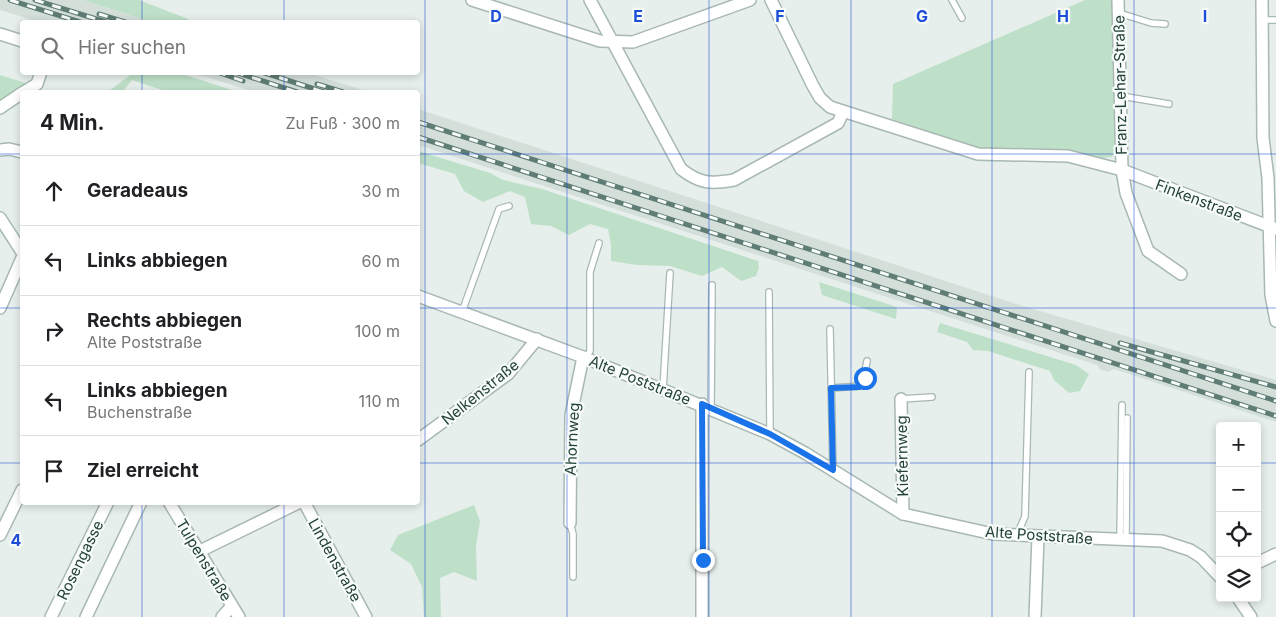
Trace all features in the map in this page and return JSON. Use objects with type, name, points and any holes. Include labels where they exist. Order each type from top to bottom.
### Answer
[{"type":"street","points":[[472,0],[600,41],[613,42],[638,40],[750,0]]},
{"type":"street","points":[[590,0],[681,169],[694,179],[715,183],[734,180],[795,148],[838,122],[843,112]]},
{"type":"street","name":"Finkenstraße","points":[[771,0],[820,98],[830,107],[978,154],[1001,157],[1068,156],[1122,170],[1272,228]]},
{"type":"street","name":"Franz-Lehar-Straße","points":[[1118,0],[1122,170]]},
{"type":"street","points":[[1262,0],[1263,138],[1272,228],[1271,295],[1276,321]]},
{"type":"street","points":[[0,34],[20,40]]},
{"type":"street","points":[[28,90],[38,84],[40,75]]},
{"type":"street","points":[[0,108],[20,95]]},
{"type":"street","points":[[0,150],[20,151]]},
{"type":"street","points":[[1122,170],[1126,193],[1148,250],[1181,274]]},
{"type":"street","points":[[0,218],[20,249]]},
{"type":"street","points":[[0,308],[20,263]]},
{"type":"street","name":"Alte Poststraße","points":[[420,297],[537,339],[706,406],[770,434],[833,470],[903,514],[955,527],[1020,537],[1162,541],[1177,544],[1201,557],[1216,573]]},
{"type":"street","name":"Nelkenstraße","points":[[420,439],[508,374],[537,339]]},
{"type":"street","name":"Ahornweg","points":[[570,523],[571,415],[585,358]]},
{"type":"street","name":"Kiefernweg","points":[[901,399],[903,514]]},
{"type":"street","points":[[702,617],[706,406]]},
{"type":"street","points":[[0,535],[20,494]]},
{"type":"street","name":"Rosengasse","points":[[51,617],[107,505]]},
{"type":"street","points":[[86,617],[140,505]]},
{"type":"street","name":"Tulpenstraße","points":[[171,505],[239,617]]},
{"type":"street","points":[[200,551],[294,505]]},
{"type":"street","name":"Lindenstraße","points":[[306,505],[366,617]]},
{"type":"street","points":[[1035,617],[1038,537]]},
{"type":"street","points":[[1261,561],[1276,554]]},
{"type":"street","points":[[1241,602],[1251,617]]},
{"type":"street","points":[[222,617],[232,606]]},
{"type":"lane","points":[[952,0],[962,18]]},
{"type":"lane","points":[[1119,13],[1151,23],[1165,24]]},
{"type":"lane","points":[[1263,20],[1276,20]]},
{"type":"lane","points":[[1121,96],[1169,104]]},
{"type":"lane","points":[[462,312],[499,209],[510,206]]},
{"type":"lane","points":[[585,358],[590,351],[590,272],[599,243]]},
{"type":"lane","points":[[663,389],[670,274]]},
{"type":"lane","points":[[706,406],[712,285]]},
{"type":"lane","points":[[769,292],[770,434]]},
{"type":"lane","points":[[830,329],[833,470]]},
{"type":"lane","points":[[831,388],[862,386],[866,361]]},
{"type":"lane","points":[[1020,537],[1020,528],[1025,516],[1029,372]]},
{"type":"lane","points":[[901,399],[932,397]]},
{"type":"lane","points":[[1122,405],[1123,540]]},
{"type":"lane","points":[[1123,540],[1128,418]]},
{"type":"lane","points":[[570,523],[573,534],[573,578]]},
{"type":"shaded area","points":[[0,0],[83,0],[146,20],[32,20],[0,10]]},
{"type":"shaded area","points":[[200,75],[314,75],[363,90],[248,90]]},
{"type":"shaded area","points":[[420,110],[1013,303],[1276,380],[1276,422],[1114,369],[1108,372],[1101,370],[1097,365],[420,146]]},
{"type":"green space","points":[[83,0],[139,0],[188,19],[146,20]]},
{"type":"green space","points":[[1085,0],[1113,0],[1115,151],[1112,157],[1101,158],[1069,151],[1005,151],[966,146],[892,119],[893,84]]},
{"type":"green space","points":[[0,75],[29,84],[0,102]]},
{"type":"green space","points":[[130,75],[185,75],[232,90],[162,90],[132,80],[124,90],[110,90]]},
{"type":"green space","points":[[420,152],[490,173],[503,180],[542,189],[758,261],[759,267],[756,276],[741,281],[722,267],[702,276],[670,266],[637,265],[611,261],[611,244],[608,229],[590,224],[569,235],[551,226],[531,224],[525,197],[510,191],[483,202],[464,191],[455,174],[420,164]]},
{"type":"green space","points":[[819,282],[897,307],[896,319],[822,295]]},
{"type":"green space","points":[[940,323],[1076,365],[1089,374],[1080,391],[1069,393],[1054,380],[1050,371],[988,351],[973,350],[967,342],[937,332]]},
{"type":"green space","points":[[474,505],[480,521],[476,546],[477,581],[454,572],[440,578],[441,617],[424,617],[422,587],[411,564],[390,550],[398,535]]},
{"type":"railway","points":[[10,0],[74,20]]},
{"type":"railway","points":[[35,0],[100,20]]},
{"type":"railway","points":[[99,14],[118,20]]},
{"type":"railway","points":[[226,75],[243,81]]},
{"type":"railway","points":[[244,75],[291,90]]},
{"type":"railway","points":[[271,75],[318,90]]},
{"type":"railway","points":[[317,84],[336,90]]},
{"type":"railway","points":[[420,123],[1276,401]]},
{"type":"railway","points":[[420,138],[1276,416]]},
{"type":"railway","points":[[1120,343],[1276,387]]},
{"type":"route","points":[[703,560],[702,404],[770,434],[805,452],[833,470],[831,388],[859,387],[864,383],[865,378]]}]
